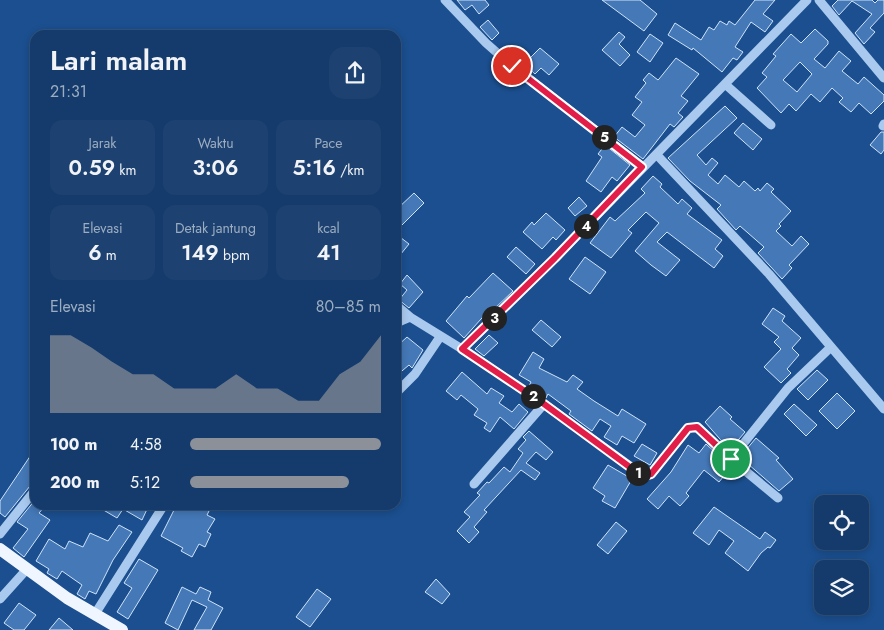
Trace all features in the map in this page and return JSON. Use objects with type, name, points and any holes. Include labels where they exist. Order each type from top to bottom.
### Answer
[{"type":"main road","points":[[0,549],[120,630]]},
{"type":"street","points":[[445,0],[486,43],[512,66],[642,167]]},
{"type":"street","points":[[462,349],[555,258],[642,167],[657,155],[807,0]]},
{"type":"street","points":[[819,0],[884,78]]},
{"type":"street","points":[[725,84],[771,125]]},
{"type":"street","points":[[657,155],[769,274],[884,409]]},
{"type":"street","points":[[401,309],[440,337],[462,349],[544,404],[642,476],[651,474],[688,428],[692,426],[697,427],[731,459],[778,498]]},
{"type":"street","points":[[401,321],[410,317]]},
{"type":"street","points":[[401,388],[415,374],[440,337]]},
{"type":"street","points":[[731,459],[788,388],[831,347]]},
{"type":"street","points":[[474,484],[544,404]]},
{"type":"street","points":[[0,534],[30,496]]},
{"type":"street","points":[[95,614],[161,510]]},
{"type":"street","points":[[0,598],[27,569]]},
{"type":"building","points":[[457,0],[485,0],[489,5],[479,14],[472,5],[465,10]]},
{"type":"building","points":[[602,0],[640,0],[657,14],[644,31]]},
{"type":"building","points":[[755,0],[775,0],[763,14],[773,21],[765,32],[751,22],[735,47],[743,52],[737,60],[733,58],[722,72],[693,48],[692,50],[668,35],[675,23],[701,40],[709,27],[714,30],[720,21],[727,25],[729,21],[735,25]]},
{"type":"building","points":[[838,0],[872,0],[875,3],[878,0],[884,0],[884,13],[870,28],[875,32],[864,44],[855,33],[872,14],[852,1],[839,15],[832,6]]},
{"type":"building","points":[[488,20],[499,33],[492,40],[480,27]]},
{"type":"building","points":[[815,29],[828,41],[828,44],[814,59],[825,68],[839,51],[851,61],[842,71],[858,84],[864,77],[884,95],[884,101],[871,114],[859,103],[851,112],[839,102],[843,98],[832,88],[820,102],[811,94],[796,111],[789,104],[781,113],[757,88],[767,77],[762,73],[776,56],[773,54],[791,34],[801,43]],"holes":[[[800,62],[812,74],[797,92],[783,80]]]},
{"type":"building","points":[[619,32],[625,37],[619,44],[630,55],[620,66],[602,50]]},
{"type":"building","points":[[650,34],[663,43],[650,62],[637,52]]},
{"type":"building","points":[[540,48],[559,64],[549,75],[541,68],[535,74],[524,64]]},
{"type":"building","points":[[676,58],[699,74],[681,96],[688,101],[678,113],[683,117],[674,127],[670,124],[643,159],[614,137],[622,127],[635,137],[645,125],[632,115],[642,102],[635,97],[646,83],[643,80],[649,73],[658,80]]},
{"type":"building","points":[[725,106],[737,118],[697,155],[706,165],[712,158],[718,163],[708,175],[718,184],[725,175],[739,187],[744,181],[755,191],[758,188],[760,191],[767,183],[774,189],[771,192],[791,211],[779,224],[781,226],[776,231],[792,246],[801,236],[809,244],[789,265],[792,268],[782,279],[758,253],[764,247],[740,226],[736,230],[717,209],[721,205],[690,181],[668,158]]},
{"type":"building","points":[[743,123],[762,139],[753,150],[734,133]]},
{"type":"building","points":[[881,132],[884,132],[884,150],[881,154],[870,145]]},
{"type":"building","points":[[605,145],[630,165],[617,181],[612,177],[601,192],[586,181],[602,157],[598,154]]},
{"type":"building","points":[[653,176],[662,184],[660,187],[678,204],[682,199],[692,208],[687,214],[722,240],[715,249],[723,256],[714,268],[667,232],[657,242],[680,260],[666,276],[651,265],[635,251],[659,223],[646,212],[628,230],[632,233],[611,258],[590,243],[610,217],[615,221],[645,193],[641,189]]},
{"type":"building","points":[[414,193],[424,203],[401,226],[401,205]]},
{"type":"building","points":[[579,197],[587,206],[575,216],[568,208]]},
{"type":"building","points":[[546,213],[565,230],[556,240],[553,237],[542,249],[523,232],[532,222],[534,225]]},
{"type":"building","points":[[401,238],[409,244],[401,254]]},
{"type":"building","points":[[516,247],[535,264],[526,274],[507,257]]},
{"type":"building","points":[[585,257],[606,272],[590,294],[569,279]]},
{"type":"building","points":[[493,273],[513,291],[492,311],[490,309],[464,338],[446,321],[467,296],[469,298]]},
{"type":"building","points":[[407,275],[423,292],[409,308],[401,302],[401,298],[407,290],[401,283]]},
{"type":"building","points":[[773,308],[785,316],[782,321],[801,338],[792,348],[799,355],[787,369],[791,373],[781,383],[764,367],[781,349],[774,342],[779,337],[762,324]]},
{"type":"building","points":[[541,320],[561,337],[552,347],[532,330]]},
{"type":"building","points":[[489,335],[498,343],[484,356],[475,349]]},
{"type":"building","points":[[407,337],[423,350],[412,368],[409,365],[401,372],[401,342]]},
{"type":"building","points":[[533,352],[544,359],[539,368],[567,382],[573,375],[583,382],[577,389],[594,401],[618,416],[622,409],[646,424],[634,443],[622,436],[617,445],[604,437],[611,426],[600,419],[592,431],[569,414],[571,411],[548,394],[546,398],[529,386],[531,382],[519,375]]},
{"type":"building","points":[[817,370],[828,380],[808,400],[797,389]]},
{"type":"building","points":[[462,372],[487,394],[491,388],[504,396],[499,403],[512,412],[519,404],[528,412],[514,429],[500,417],[490,432],[484,428],[487,423],[474,415],[478,409],[461,395],[457,400],[446,391]]},
{"type":"building","points":[[837,393],[855,411],[837,429],[819,411]]},
{"type":"building","points":[[794,404],[817,425],[806,436],[784,414]]},
{"type":"building","points":[[720,406],[732,417],[730,419],[745,432],[733,446],[729,442],[726,446],[705,422]]},
{"type":"building","points":[[529,431],[553,452],[546,460],[536,452],[526,463],[540,473],[535,480],[521,470],[484,510],[487,512],[474,527],[479,532],[469,543],[457,531],[470,517],[464,512],[480,495],[477,493],[504,467],[510,472],[523,453],[518,449],[526,440],[523,437]]},
{"type":"building","points":[[756,438],[779,458],[776,460],[793,479],[779,491],[740,457]]},
{"type":"building","points":[[642,444],[657,453],[650,465],[634,456]]},
{"type":"building","points":[[706,444],[717,454],[713,459],[728,471],[719,482],[704,470],[686,493],[689,496],[680,506],[669,496],[658,509],[647,499],[671,472],[688,445],[699,453]]},
{"type":"building","points":[[30,456],[30,486],[5,517],[0,513],[0,501]]},
{"type":"building","points":[[608,465],[632,479],[615,508],[602,501],[605,496],[593,488]]},
{"type":"building","points":[[30,506],[30,510],[42,510],[39,513],[50,520],[24,557],[13,548],[28,529],[17,522]]},
{"type":"building","points":[[714,507],[760,539],[765,532],[776,540],[770,548],[768,547],[761,553],[748,571],[725,553],[734,541],[719,530],[709,545],[693,533]]},
{"type":"building","points":[[103,510],[122,510],[117,518]]},
{"type":"building","points":[[125,510],[147,510],[142,520]]},
{"type":"building","points":[[174,510],[210,510],[207,515],[215,519],[207,532],[211,534],[205,547],[199,544],[192,557],[181,551],[183,548],[161,536]]},
{"type":"building","points":[[616,522],[627,531],[608,554],[597,545]]},
{"type":"building","points":[[119,525],[132,532],[113,560],[96,594],[89,591],[85,599],[77,594],[82,585],[62,571],[57,579],[47,573],[49,569],[36,561],[49,539],[65,549],[69,541],[83,547],[90,533],[108,541]]},
{"type":"building","points":[[139,559],[158,570],[128,619],[117,612],[132,588],[124,583]]},
{"type":"building","points":[[436,579],[450,594],[442,604],[425,592]]},
{"type":"building","points":[[182,587],[196,594],[200,587],[211,592],[208,600],[223,608],[211,630],[194,630],[207,607],[192,600],[178,630],[165,623]]},
{"type":"building","points":[[317,589],[331,599],[310,627],[296,617]]},
{"type":"building","points":[[19,603],[36,615],[24,630],[14,630],[4,623]]},
{"type":"building","points":[[59,618],[73,630],[49,630]]},
{"type":"route","points":[[512,66],[642,167],[555,258],[462,349],[544,404],[642,476],[645,477],[651,474],[688,428],[692,426],[697,427],[731,459]]}]
